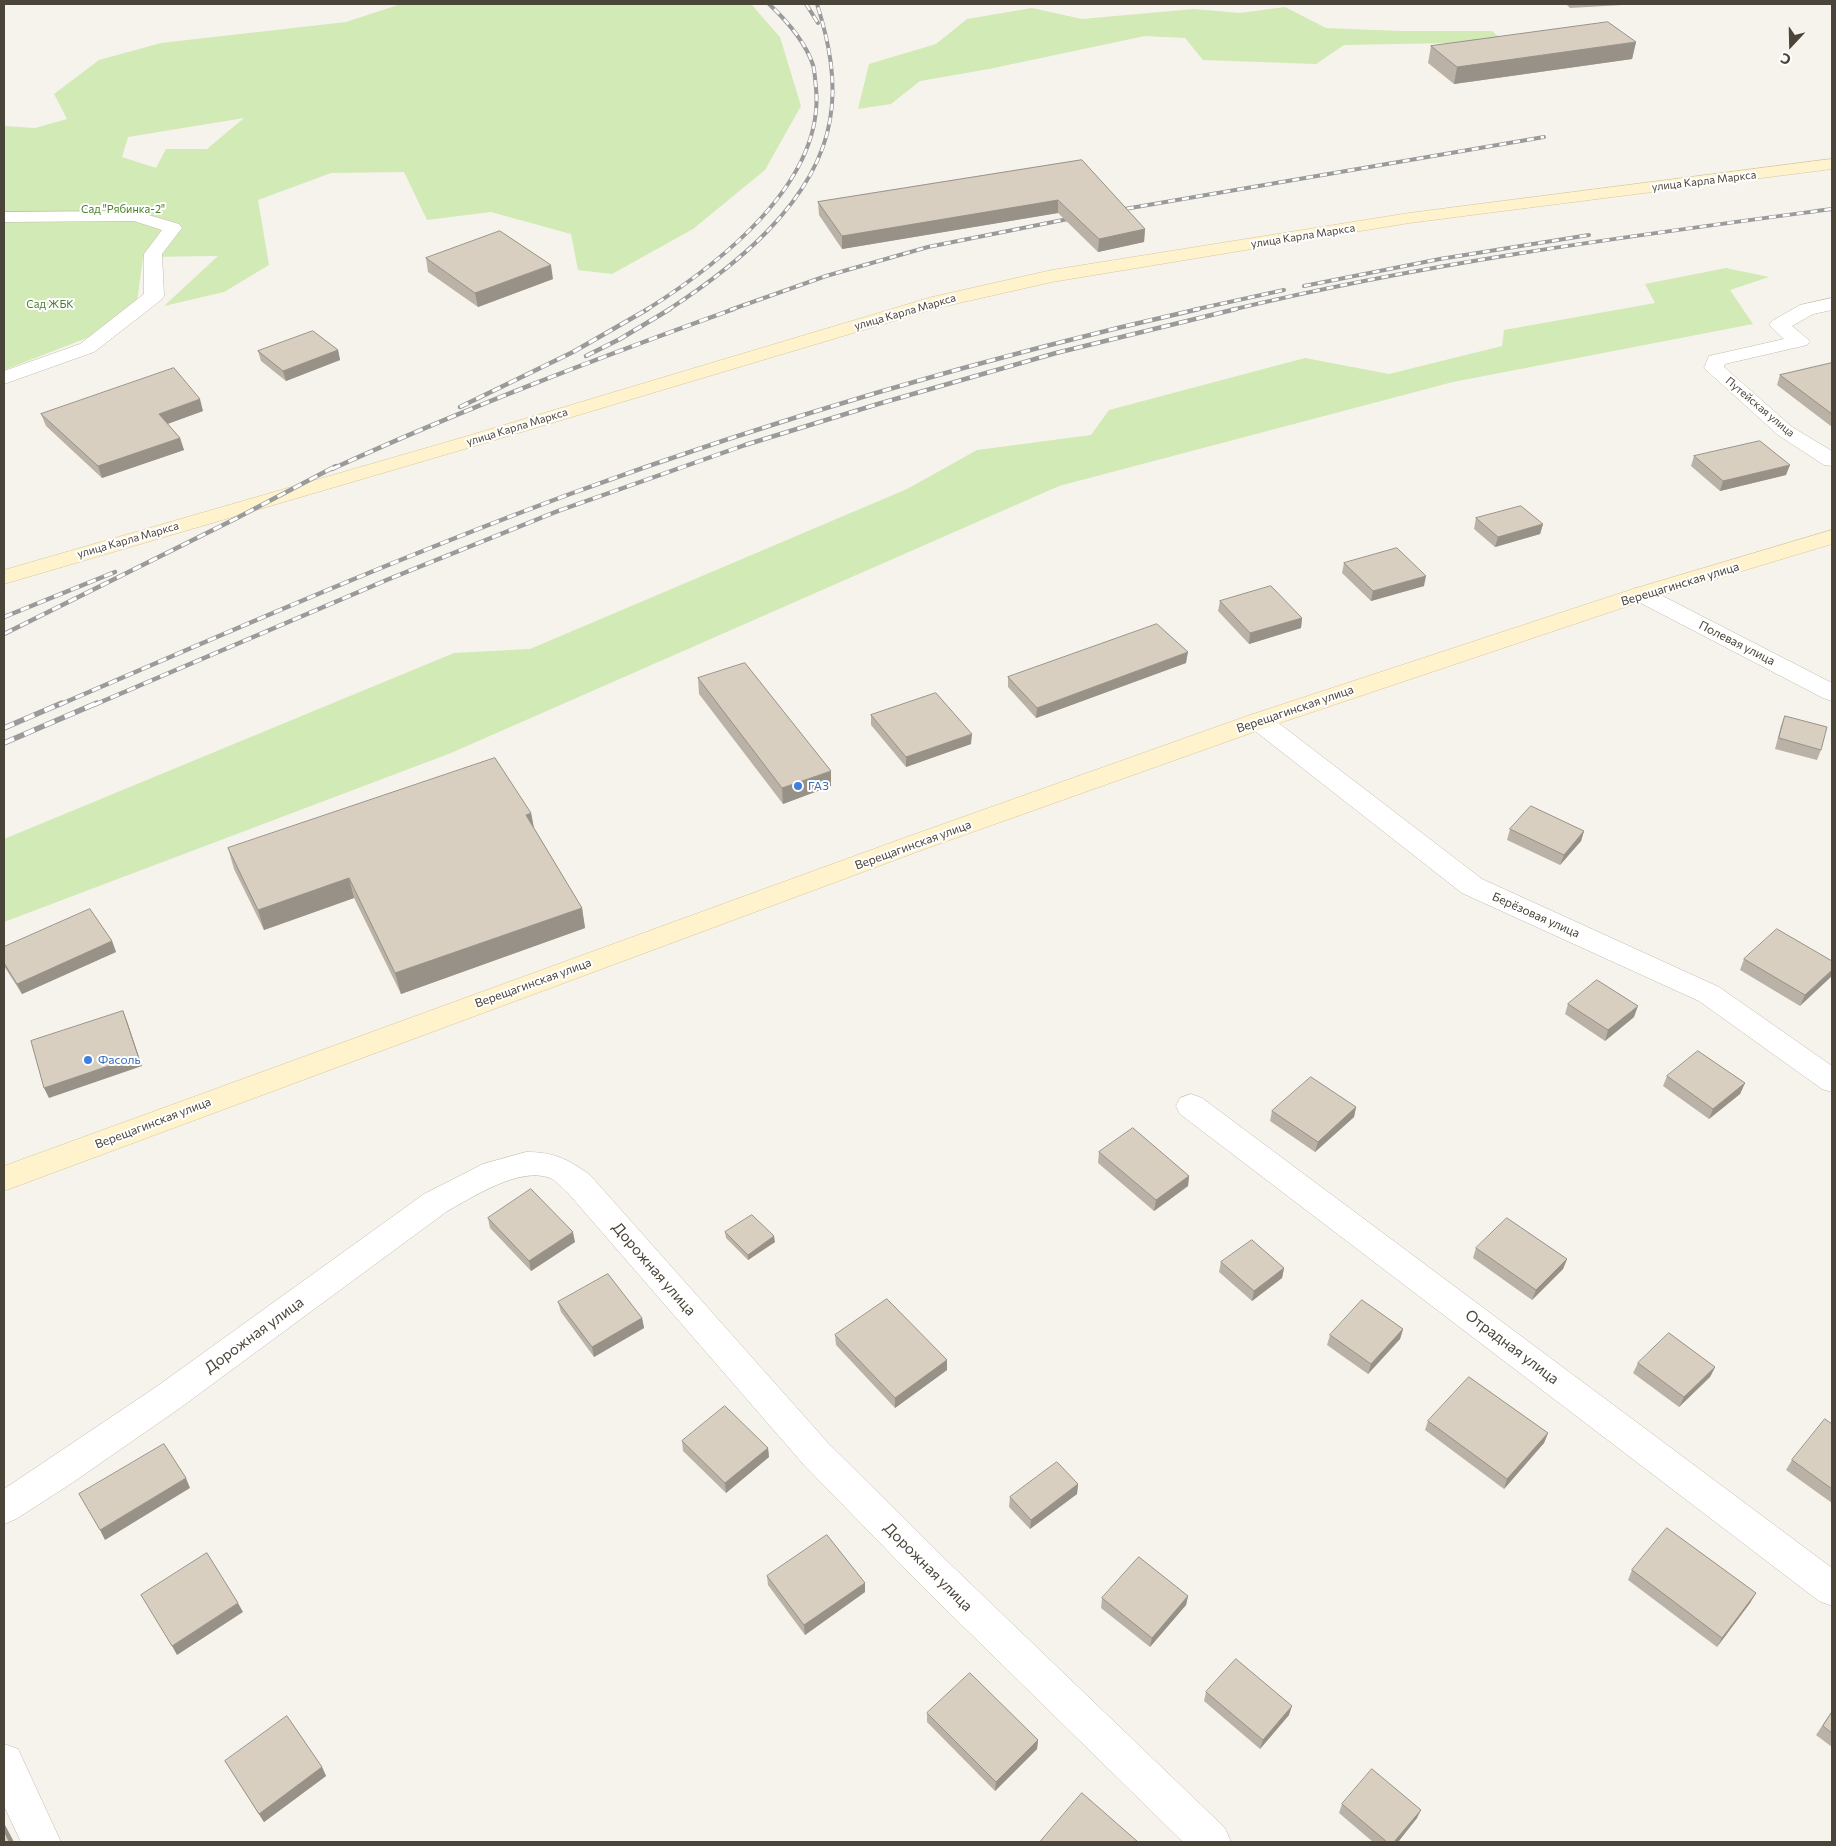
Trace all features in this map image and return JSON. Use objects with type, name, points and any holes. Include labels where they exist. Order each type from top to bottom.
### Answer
[{"type":"main road","name":"улица Карла Маркса","points":[[4,577],[461,444],[932,303],[1003,286],[1052,276],[1409,218],[1832,164]]},
{"type":"main road","name":"Верещагинская улица","points":[[4,1179],[336,1055],[1259,721],[1641,594],[1832,537]]},
{"type":"street","points":[[4,217],[135,216],[172,228],[153,254],[154,296],[87,348],[4,378]]},
{"type":"street","name":"Путейская улица","points":[[1832,304],[1807,309],[1779,325],[1800,341],[1716,360],[1714,368],[1784,431],[1832,460]]},
{"type":"street","name":"Полевая улица","points":[[1641,594],[1832,692]]},
{"type":"street","name":"Берёзовая улица","points":[[1259,721],[1472,886],[1709,994],[1832,1081]]},
{"type":"street","name":"Отрадная улица","points":[[1191,1106],[1832,1589]]},
{"type":"street","name":"Дорожная улица","points":[[4,1508],[82,1458],[165,1401],[435,1203],[470,1183],[505,1169],[531,1164],[557,1168],[579,1184],[822,1460],[950,1590],[1211,1842]]},
{"type":"street","points":[[4,1763],[41,1842]]},
{"type":"green space","points":[[401,4],[751,4],[780,37],[801,106],[765,170],[693,229],[612,274],[578,270],[571,234],[491,212],[427,220],[404,172],[331,173],[258,200],[269,265],[224,292],[164,306],[218,256],[143,257],[137,302],[92,336],[4,370],[4,126],[35,128],[67,119],[54,94],[99,60],[161,43],[346,22]],"holes":[[[244,118],[207,149],[166,149],[156,168],[122,157],[128,137]]]},
{"type":"green space","points":[[1285,7],[1326,28],[1401,31],[1492,31],[1505,42],[1344,45],[1316,64],[1203,60],[1185,38],[1145,36],[989,69],[920,81],[891,104],[858,109],[869,64],[936,44],[967,19],[1032,8],[1082,19],[1194,9],[1240,13]]},
{"type":"green space","points":[[1726,268],[1769,277],[1730,290],[1753,324],[1453,382],[1059,486],[451,753],[4,922],[4,839],[454,653],[530,649],[907,489],[977,450],[1091,435],[1109,410],[1305,358],[1389,374],[1502,346],[1504,330],[1655,303],[1645,284]]},
{"type":"building","points":[[1608,22],[1636,42],[1457,67],[1431,46]]},
{"type":"building","points":[[1082,160],[1145,229],[1099,239],[1058,200],[842,236],[818,202]]},
{"type":"building","points":[[500,231],[551,265],[475,293],[426,258]]},
{"type":"building","points":[[313,331],[338,350],[283,371],[258,351]]},
{"type":"building","points":[[1832,363],[1832,414],[1780,375]]},
{"type":"building","points":[[174,368],[200,399],[159,414],[180,438],[98,466],[41,414]]},
{"type":"building","points":[[1760,441],[1790,465],[1723,481],[1694,456]]},
{"type":"building","points":[[1521,506],[1543,524],[1498,537],[1476,518]]},
{"type":"building","points":[[1397,548],[1426,576],[1373,591],[1344,563]]},
{"type":"building","points":[[1271,586],[1302,618],[1250,633],[1220,601]]},
{"type":"building","points":[[1157,624],[1188,652],[1037,708],[1008,677]]},
{"type":"building","points":[[745,663],[831,771],[782,788],[698,678]]},
{"type":"building","points":[[936,693],[972,734],[906,757],[871,715]]},
{"type":"building","points":[[1785,716],[1827,727],[1821,750],[1779,738]]},
{"type":"building","points":[[495,758],[531,813],[526,815],[582,908],[395,973],[349,878],[258,910],[228,848]]},
{"type":"building","points":[[1531,806],[1584,831],[1564,855],[1510,829]]},
{"type":"building","points":[[90,909],[112,941],[17,984],[4,963],[4,947]]},
{"type":"building","points":[[1777,929],[1832,961],[1832,970],[1805,995],[1744,959]]},
{"type":"building","points":[[1597,980],[1638,1006],[1608,1030],[1568,1004]]},
{"type":"building","points":[[123,1011],[138,1056],[44,1088],[31,1041]]},
{"type":"building","points":[[1698,1051],[1745,1083],[1713,1109],[1667,1076]]},
{"type":"building","points":[[1311,1077],[1356,1107],[1318,1142],[1272,1111]]},
{"type":"building","points":[[1133,1128],[1189,1176],[1156,1200],[1099,1152]]},
{"type":"building","points":[[531,1189],[573,1232],[529,1261],[488,1218]]},
{"type":"building","points":[[752,1215],[774,1236],[748,1255],[725,1232]]},
{"type":"building","points":[[1507,1218],[1567,1259],[1536,1290],[1476,1248]]},
{"type":"building","points":[[1252,1240],[1284,1268],[1254,1291],[1221,1262]]},
{"type":"building","points":[[608,1274],[642,1318],[592,1347],[558,1302]]},
{"type":"building","points":[[887,1299],[947,1360],[895,1398],[835,1335]]},
{"type":"building","points":[[1362,1300],[1403,1329],[1371,1364],[1330,1335]]},
{"type":"building","points":[[1669,1333],[1715,1367],[1684,1397],[1638,1363]]},
{"type":"building","points":[[1469,1377],[1548,1433],[1507,1479],[1428,1421]]},
{"type":"building","points":[[725,1406],[768,1448],[725,1483],[682,1441]]},
{"type":"building","points":[[1825,1419],[1832,1424],[1832,1489],[1792,1460]]},
{"type":"building","points":[[164,1444],[186,1478],[100,1530],[79,1494]]},
{"type":"building","points":[[1057,1462],[1078,1484],[1031,1520],[1010,1497]]},
{"type":"building","points":[[1667,1528],[1756,1593],[1722,1638],[1632,1570]]},
{"type":"building","points":[[827,1535],[865,1583],[804,1625],[767,1576]]},
{"type":"building","points":[[207,1553],[238,1603],[172,1646],[141,1595]]},
{"type":"building","points":[[1139,1557],[1188,1596],[1152,1638],[1102,1598]]},
{"type":"building","points":[[1236,1659],[1292,1706],[1263,1740],[1206,1692]]},
{"type":"building","points":[[970,1673],[1038,1740],[996,1782],[927,1713]]},
{"type":"building","points":[[1832,1712],[1832,1733],[1823,1726]]},
{"type":"building","points":[[287,1716],[322,1767],[259,1814],[225,1761]]},
{"type":"building","points":[[1372,1769],[1421,1810],[1394,1842],[1387,1842],[1342,1804]]},
{"type":"building","points":[[1082,1793],[1138,1842],[1040,1842]]},
{"type":"building","points":[[4,1831],[9,1841],[7,1842],[4,1842]]},
{"type":"railway","points":[[646,310],[704,270],[734,245],[761,218],[785,188],[803,156],[814,123],[816,88],[814,68],[810,56],[789,24],[769,4]]},
{"type":"railway","points":[[806,4],[818,23]]},
{"type":"railway","points":[[668,310],[745,253],[790,205],[808,179],[822,150],[830,120],[833,91],[831,62],[817,4]]},
{"type":"railway","points":[[1113,211],[1544,137]]},
{"type":"railway","points":[[1231,310],[1305,293],[1455,264],[1606,240],[1832,209]]},
{"type":"railway","points":[[730,310],[826,276],[928,247],[1078,217]]},
{"type":"railway","points":[[1304,286],[1440,259],[1589,235]]},
{"type":"railway","points":[[1193,310],[1284,290]]},
{"type":"railway","points":[[460,407],[573,352],[648,309]]},
{"type":"railway","points":[[586,356],[620,339],[670,309]]},
{"type":"railway","points":[[332,469],[531,385],[734,309]]},
{"type":"railway","points":[[59,705],[377,570],[505,518],[647,466],[881,391],[1040,348],[1199,309]]},
{"type":"railway","points":[[94,705],[389,579],[558,511],[745,445],[878,404],[1056,353],[1236,309]]},
{"type":"railway","points":[[4,634],[235,519],[336,466]]},
{"type":"railway","points":[[4,617],[115,572]]},
{"type":"railway","points":[[4,728],[62,703]]},
{"type":"railway","points":[[4,743],[97,703]]},
{"type":"place","name":"ГАЗ","points":[[798,786]]},
{"type":"place","name":"Фасоль","points":[[88,1060]]},
{"type":"park label","name":"Сад \"Рябинка-2\"","points":[[123,209]]},
{"type":"park label","name":"Сад ЖБК","points":[[50,304]]}]
